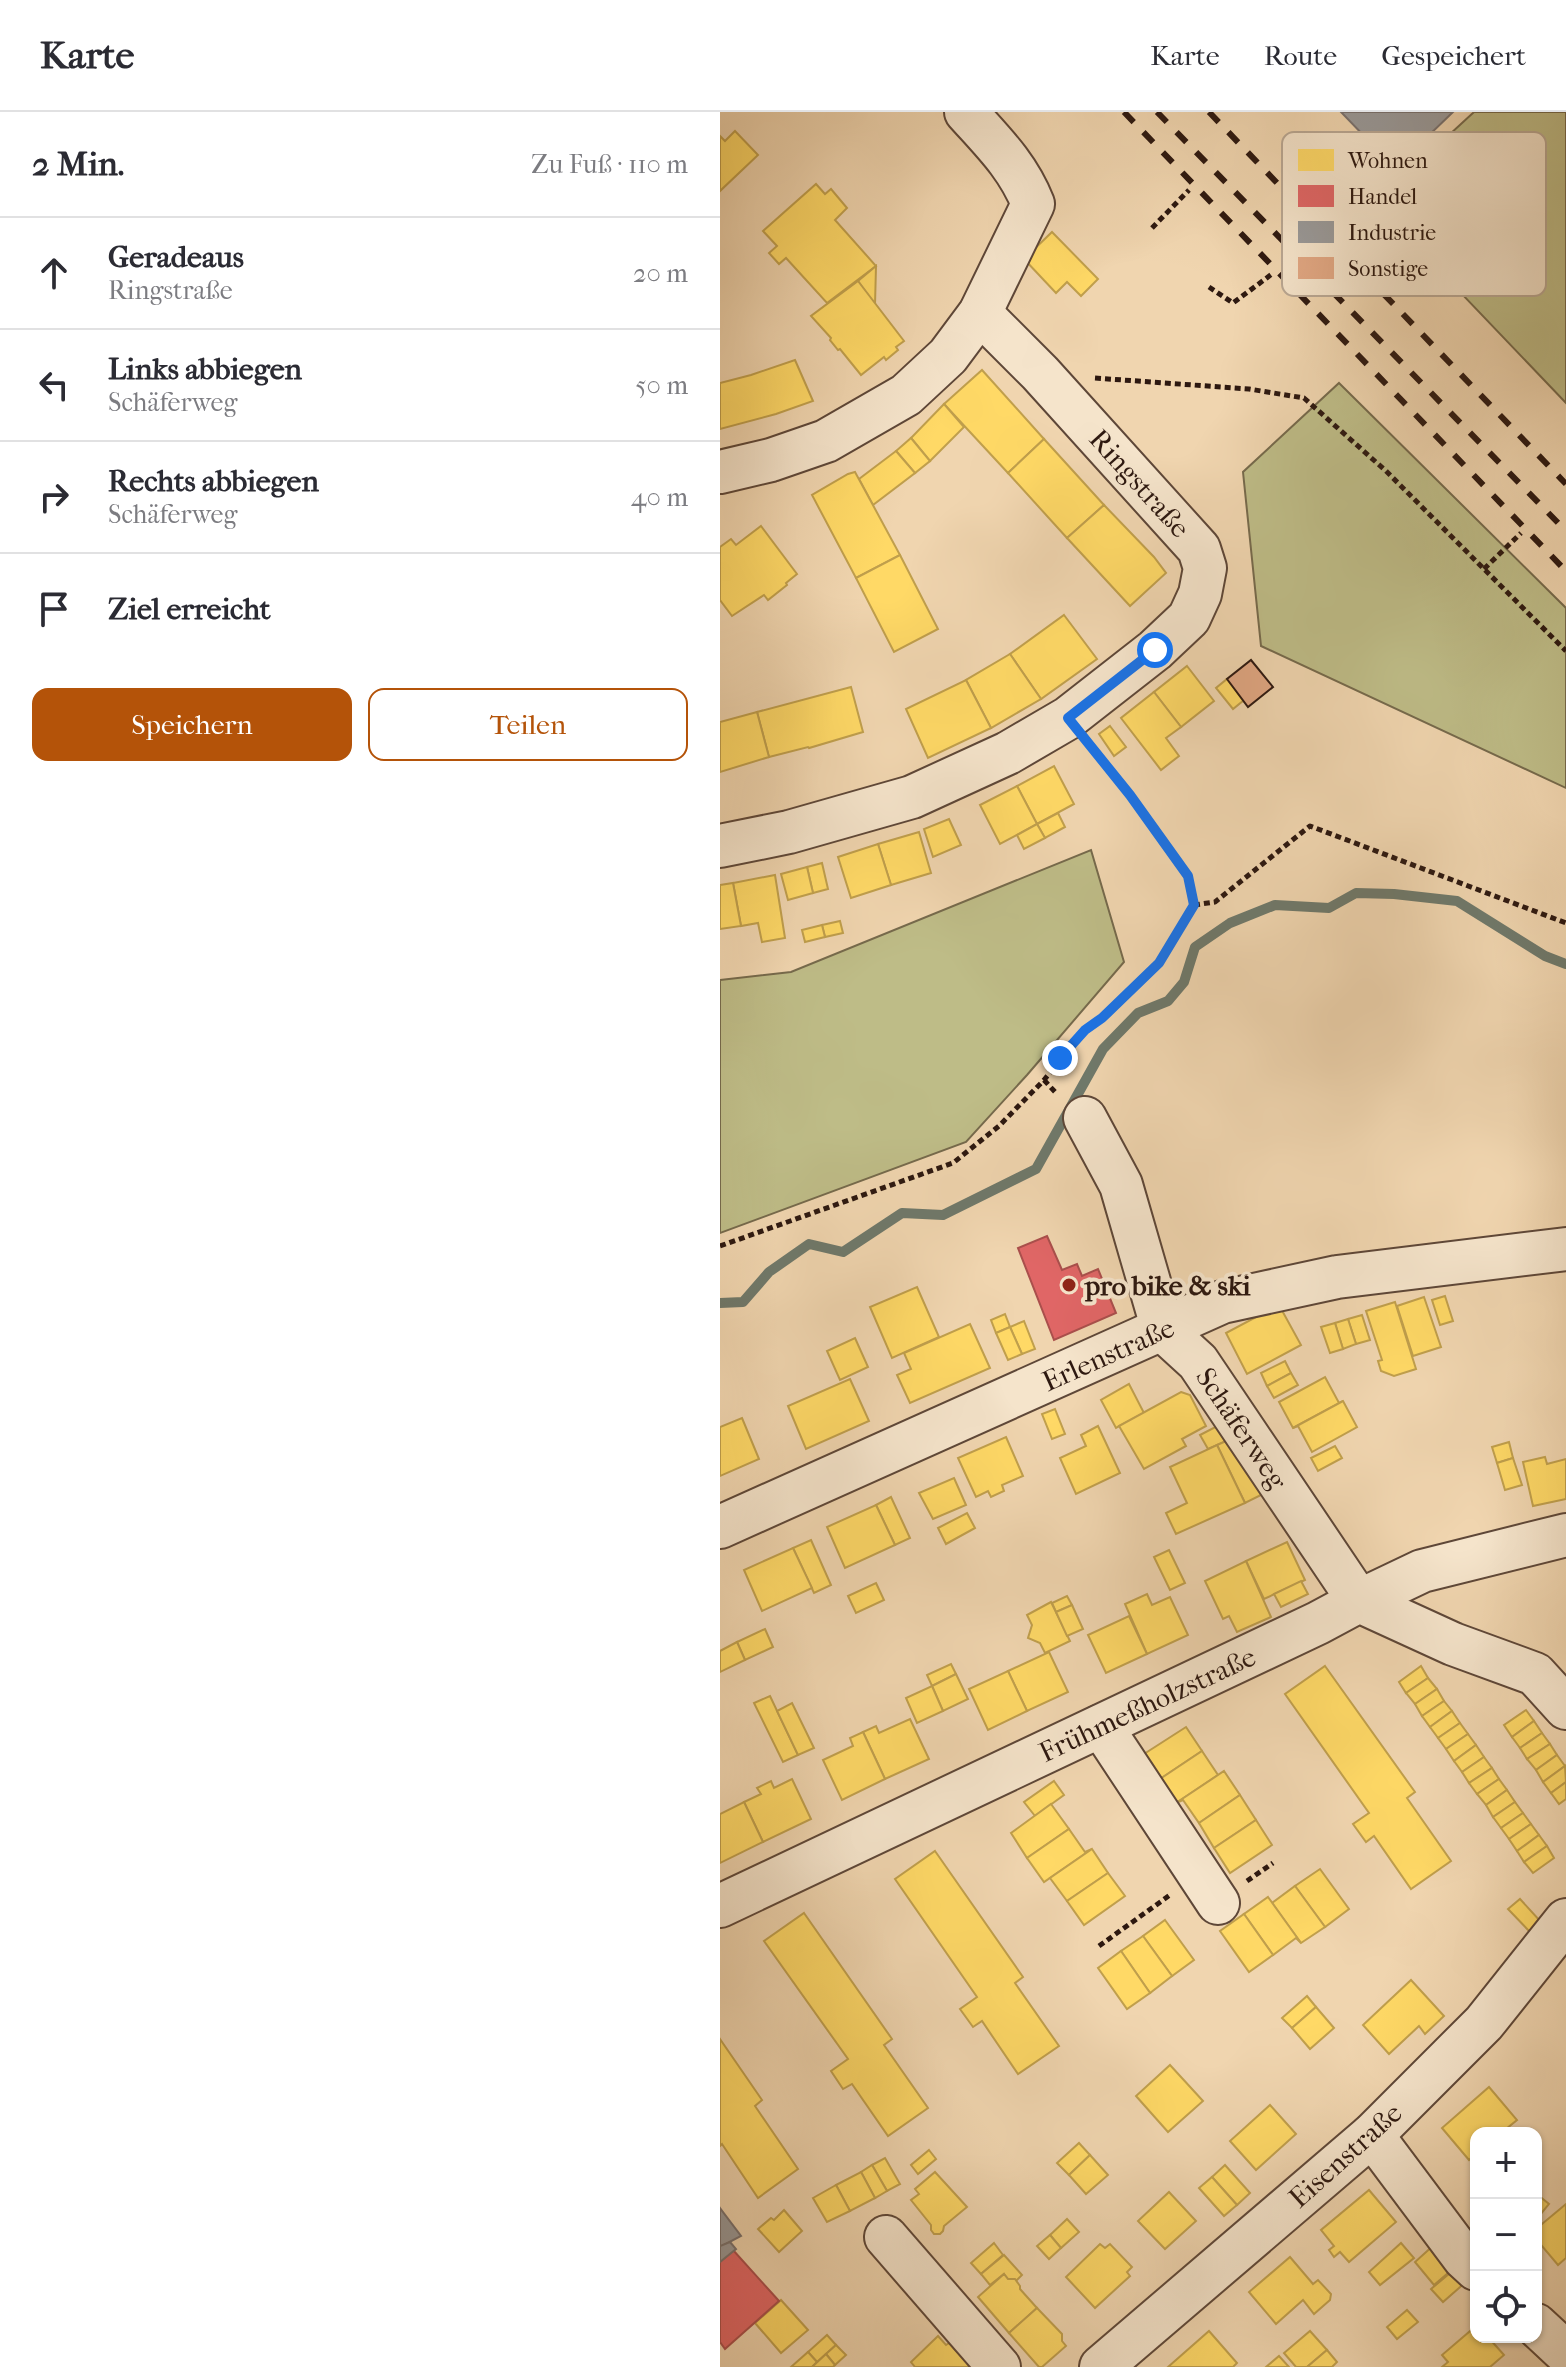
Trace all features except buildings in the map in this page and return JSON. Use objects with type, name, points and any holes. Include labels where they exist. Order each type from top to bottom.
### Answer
[{"type":"street","points":[[720,472],[771,460],[826,441],[906,395],[948,356],[980,313],[1033,204],[1015,167],[966,112]]},
{"type":"street","name":"Ringstraße","points":[[720,846],[789,832],[912,797],[1008,753],[1068,718],[1155,650],[1189,618],[1200,594],[1205,568],[1199,549],[1040,373],[980,313]]},
{"type":"street","points":[[1072,1107],[1121,1185],[1163,1330]]},
{"type":"street","name":"Erlenstraße","points":[[720,1527],[1222,1302],[1337,1277],[1566,1249]]},
{"type":"street","name":"Schäferweg","points":[[1163,1330],[1198,1362],[1359,1601]]},
{"type":"street","points":[[1359,1601],[1422,1571],[1566,1535]]},
{"type":"street","points":[[1359,1601],[1453,1644],[1535,1674],[1566,1708]]},
{"type":"street","name":"Frühmeßholzstraße","points":[[720,1906],[1359,1601]]},
{"type":"street","points":[[1101,1726],[1218,1903]]},
{"type":"street","name":"Eisenstraße","points":[[1101,2367],[1372,2135],[1484,2023],[1566,1920]]},
{"type":"street","points":[[1372,2135],[1470,2264]]},
{"type":"street","points":[[886,2237],[999,2367]]},
{"type":"street","points":[[1542,2331],[1566,2353]]},
{"type":"path","points":[[1152,228],[1189,190]]},
{"type":"path","points":[[1209,287],[1233,303],[1272,274]]},
{"type":"path","points":[[1040,373],[1249,389],[1304,398],[1386,471],[1566,651]]},
{"type":"path","points":[[1484,569],[1521,533]]},
{"type":"path","points":[[720,1246],[953,1163],[999,1126],[1044,1080],[1085,1030],[1102,1018],[1159,963],[1194,905],[1188,876],[1130,795],[1068,718]]},
{"type":"path","points":[[1194,905],[1215,902],[1310,826],[1566,923]]},
{"type":"path","points":[[1044,1080],[1072,1107]]},
{"type":"path","points":[[1099,1946],[1174,1891]]},
{"type":"shaded area","points":[[1474,112],[1566,112],[1566,403],[1464,296],[1546,296],[1546,132],[1452,132]]},
{"type":"shaded area","points":[[1339,383],[1566,608],[1566,788],[1261,646],[1243,472]]},
{"type":"shaded area","points":[[1091,850],[1124,962],[966,1142],[720,1233],[720,980],[791,972]]},
{"type":"waterway","points":[[720,1303],[743,1302],[769,1272],[809,1244],[843,1252],[902,1213],[943,1215],[1036,1169],[1103,1049],[1138,1013],[1168,1001],[1184,982],[1195,947],[1230,923],[1275,905],[1329,908],[1356,893],[1457,901],[1545,956],[1566,964]]},
{"type":"railway","points":[[1124,112],[1282,276]]},
{"type":"railway","points":[[1157,112],[1282,240]]},
{"type":"railway","points":[[1209,112],[1282,188]]},
{"type":"railway","points":[[1301,296],[1566,571]]},
{"type":"railway","points":[[1337,296],[1566,531]]},
{"type":"railway","points":[[1386,296],[1566,484]]},
{"type":"place","name":"pro bike & ski","points":[[1069,1285]]},
{"type":"route","points":[[1060,1058],[1085,1030],[1102,1018],[1159,963],[1194,905],[1188,876],[1130,795],[1068,718],[1155,650]]}]
